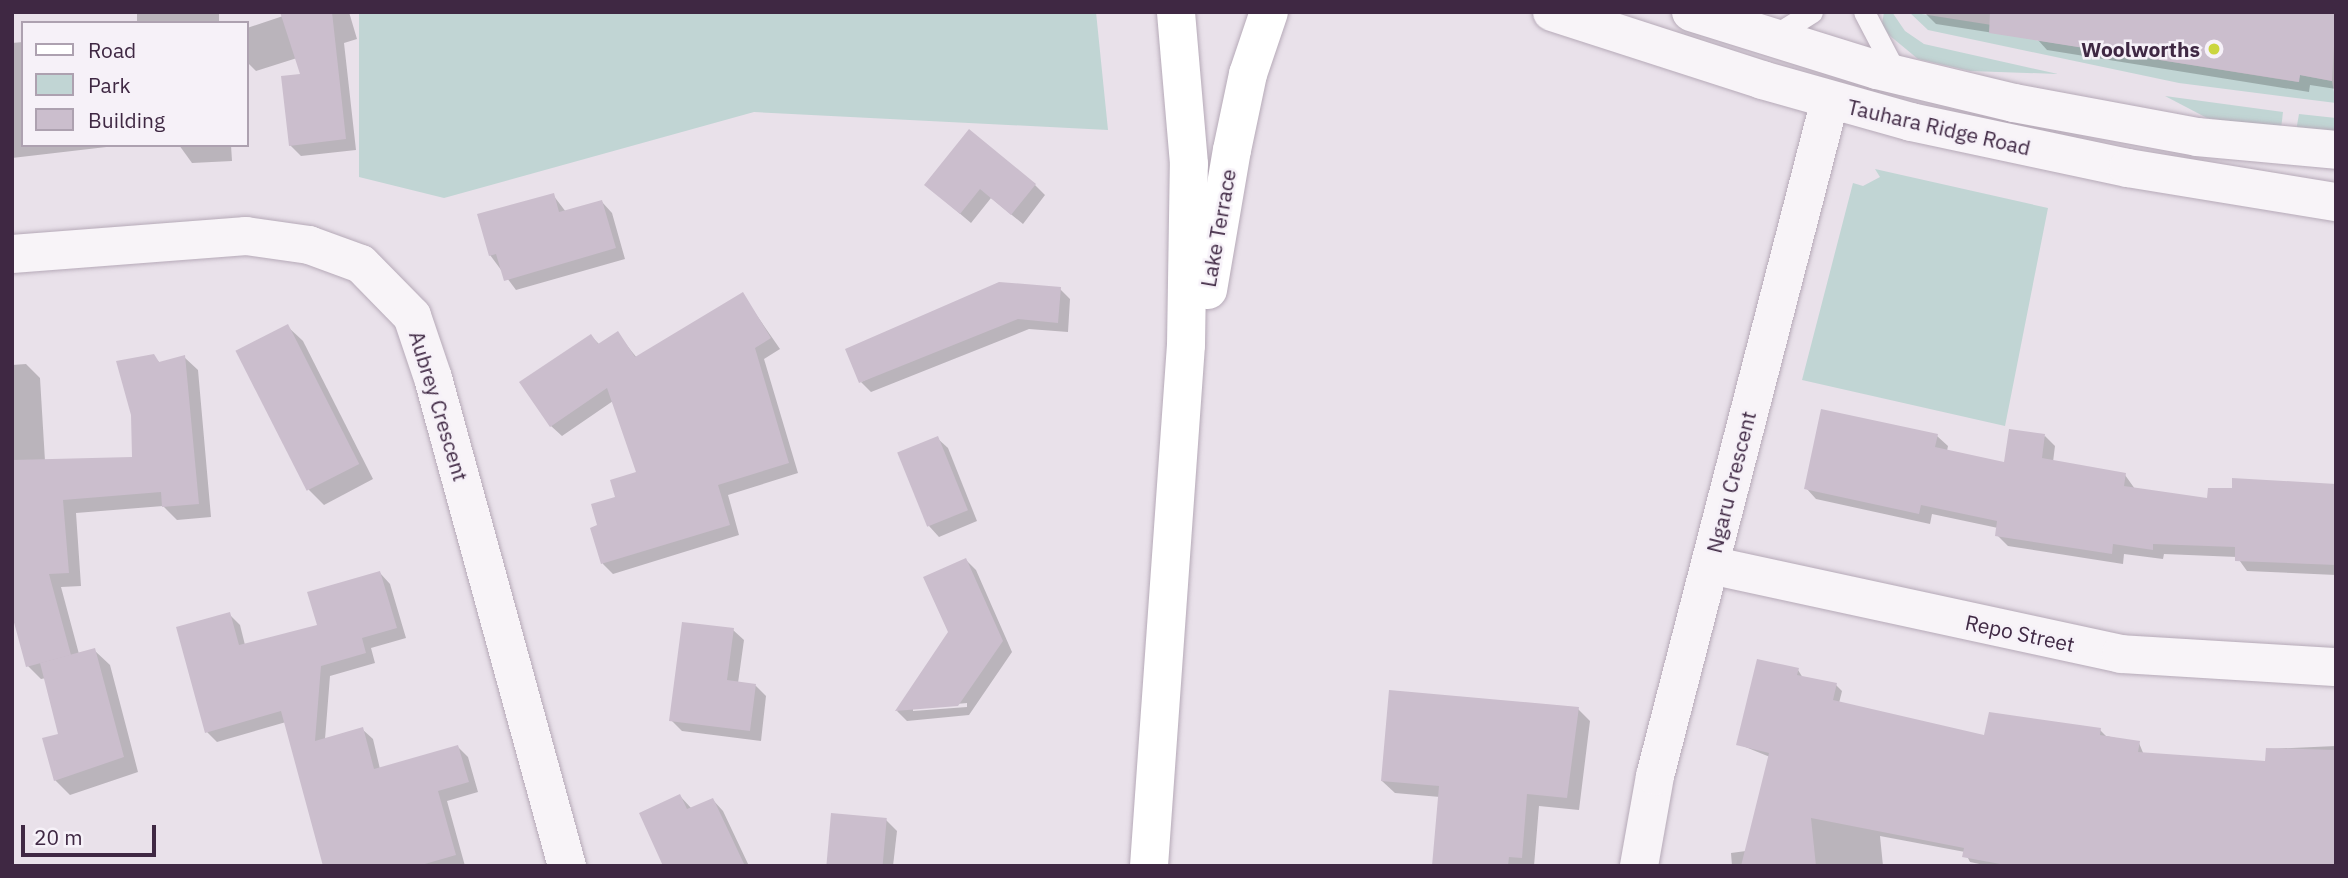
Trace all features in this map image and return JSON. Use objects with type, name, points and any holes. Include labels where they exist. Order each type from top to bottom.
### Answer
[{"type":"main road","name":"Lake Terrace","points":[[1149,866],[1181,447],[1190,215],[1187,106],[1176,12]]},
{"type":"main road","name":"Lake Terrace","points":[[1181,447],[1232,150],[1248,74],[1269,12]]},
{"type":"street","name":"Tauhara Ridge Road","points":[[1552,12],[1829,100],[2058,155],[2336,202]]},
{"type":"street","name":"Tauhara Ridge Road","points":[[1691,12],[1898,76],[2122,125],[2263,146],[2336,150]]},
{"type":"street","name":"Ngaru Crescent","points":[[1639,866],[1656,776],[1829,100]]},
{"type":"street","name":"Aubrey Crescent","points":[[12,254],[246,236],[309,244],[361,264],[412,316],[433,378],[566,866]]},
{"type":"street","name":"Repo Street","points":[[1710,565],[2121,654],[2336,667]]},
{"type":"lane","points":[[1770,37],[1812,12]]},
{"type":"lane","points":[[1864,12],[1898,76]]},
{"type":"green space","points":[[359,12],[1096,12],[1108,130],[754,112],[444,198],[359,177]]},
{"type":"green space","points":[[1884,12],[1892,12],[1905,31],[1924,44],[2058,74],[1970,71],[1918,59],[1889,35],[1882,24]]},
{"type":"green space","points":[[1909,12],[2017,29],[2035,40],[2298,82],[2300,75],[2332,81],[2336,103],[2179,83],[1928,30]]},
{"type":"green space","points":[[2165,96],[2283,112],[2281,129],[2207,118]]},
{"type":"green space","points":[[2299,114],[2336,118],[2336,133],[2296,131]]},
{"type":"green space","points":[[1875,169],[2048,208],[2005,426],[1802,380],[1853,183],[1863,186],[1880,177]]},
{"type":"building","points":[[280,12],[332,12],[346,139],[289,146],[281,76],[300,74]]},
{"type":"building","name":"Woolworths","points":[[1990,12],[2336,12],[2332,81],[2300,75],[2299,82],[1989,33]]},
{"type":"building","points":[[969,129],[1036,184],[1011,215],[980,189],[960,214],[924,185]]},
{"type":"building","points":[[554,193],[559,212],[602,200],[616,248],[504,281],[496,254],[489,256],[477,214]]},
{"type":"building","points":[[999,282],[1061,287],[1058,323],[1018,319],[859,383],[845,349]]},
{"type":"building","points":[[743,292],[771,338],[755,348],[789,463],[718,485],[730,525],[601,564],[590,528],[597,525],[591,504],[615,497],[610,480],[636,472],[607,388],[550,427],[519,382],[591,334],[598,344],[618,331],[635,357]]},
{"type":"building","points":[[288,324],[359,464],[307,491],[235,351]]},
{"type":"building","points":[[154,354],[159,362],[185,355],[199,504],[162,507],[161,492],[63,500],[69,573],[49,574],[71,655],[26,667],[12,615],[12,460],[132,457],[131,415],[116,361]]},
{"type":"building","points":[[1821,409],[1938,434],[1935,447],[2004,462],[2009,429],[2045,434],[2042,458],[2126,473],[2124,486],[2207,498],[2208,488],[2232,488],[2232,478],[2336,484],[2336,565],[2235,561],[2235,547],[2153,544],[2153,550],[2113,544],[2112,554],[1995,536],[1997,521],[1921,505],[1919,514],[1804,489]]},
{"type":"building","points":[[938,436],[968,510],[927,527],[897,452]]},
{"type":"building","points":[[966,558],[1003,641],[958,706],[895,711],[948,632],[923,577]]},
{"type":"building","points":[[380,571],[397,628],[362,638],[366,653],[321,666],[315,741],[363,727],[374,769],[458,745],[469,782],[438,791],[456,855],[418,866],[323,866],[281,711],[205,733],[176,627],[230,612],[239,645],[317,625],[307,592]]},
{"type":"building","points":[[682,622],[734,628],[727,680],[756,684],[750,731],[669,721]]},
{"type":"building","points":[[95,648],[124,757],[54,781],[42,738],[58,734],[40,663]]},
{"type":"building","points":[[1757,659],[1799,668],[1797,675],[1837,683],[1833,700],[1984,735],[1989,712],[2101,728],[2100,735],[2140,741],[2138,752],[2265,761],[2266,748],[2336,750],[2336,866],[2011,866],[1962,857],[1964,848],[1811,818],[1816,866],[1741,866],[1769,753],[1736,745]]},
{"type":"building","points":[[1389,690],[1579,707],[1567,798],[1527,794],[1522,858],[1509,857],[1508,866],[1432,866],[1439,786],[1381,781]]},
{"type":"building","points":[[680,794],[687,809],[713,798],[745,866],[663,866],[639,813]]},
{"type":"building","points":[[831,813],[887,818],[883,866],[826,866]]},
{"type":"place","name":"Woolworths","points":[[2214,49]]}]
